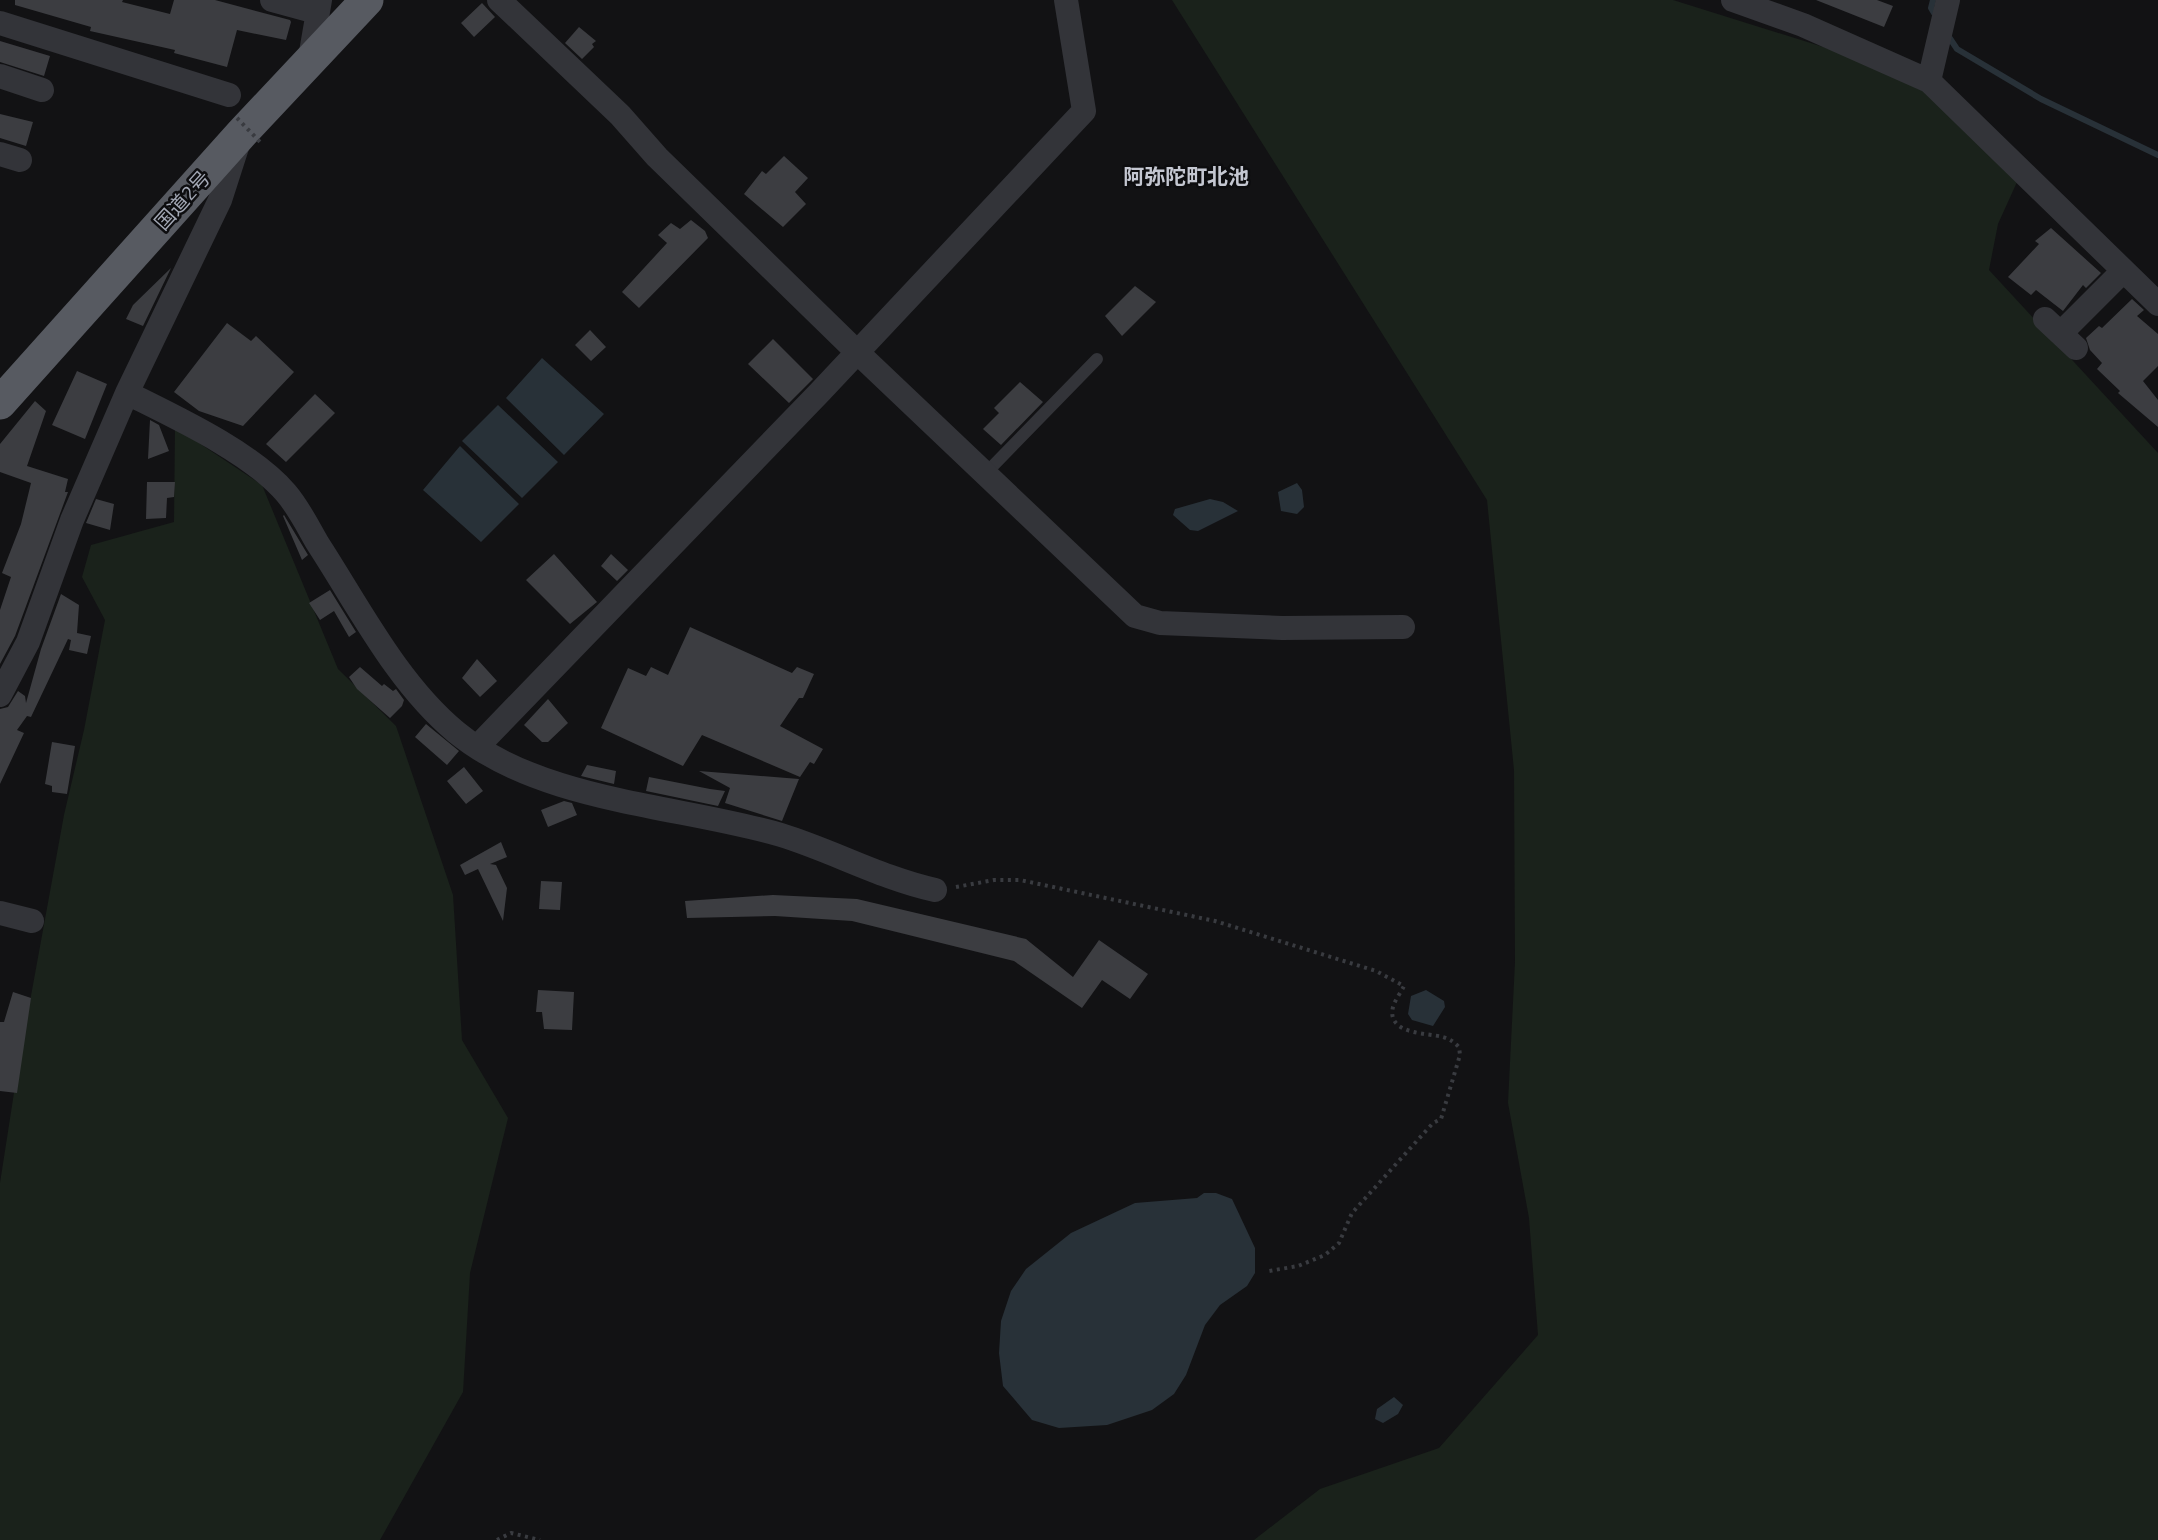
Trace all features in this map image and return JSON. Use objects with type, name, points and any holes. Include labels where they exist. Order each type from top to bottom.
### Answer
[{"type":"highway","name":"国道2号","points":[[0,403],[247,132],[310,58],[368,0]]},
{"type":"street","points":[[272,0],[318,6],[310,58]]},
{"type":"street","points":[[499,0],[620,115],[657,157],[856,351],[1135,616],[1160,623],[1282,628],[1403,627]]},
{"type":"street","points":[[478,746],[820,392],[856,351],[1084,111],[1066,0]]},
{"type":"street","points":[[1733,0],[1803,25],[1929,81],[2158,304]]},
{"type":"street","points":[[1929,81],[1948,0]]},
{"type":"street","points":[[0,11],[197,75],[229,95]]},
{"type":"street","points":[[0,76],[42,90]]},
{"type":"street","points":[[0,695],[28,642],[72,520],[127,393],[220,200],[247,132]]},
{"type":"street","points":[[2061,333],[2123,271]]},
{"type":"street","points":[[127,393],[178,419],[253,464],[286,493],[399,671],[456,732],[478,746],[517,769],[566,787],[783,836],[906,884],[935,890]]},
{"type":"street","points":[[1,918],[32,921]]},
{"type":"lane","points":[[985,474],[1097,359]]},
{"type":"path","points":[[935,890],[994,880],[1020,880],[1180,913],[1270,938],[1376,971],[1396,980],[1404,986],[1393,1007],[1393,1014],[1397,1022],[1408,1031],[1442,1036],[1459,1047],[1460,1054],[1441,1119],[1433,1123],[1352,1213],[1340,1242],[1324,1255],[1298,1266],[1269,1271]]},
{"type":"path","points":[[497,1540],[511,1533],[540,1540]]},
{"type":"shaded area","points":[[1172,0],[1673,0],[1852,56],[1929,94],[2017,182],[1998,224],[1989,270],[2158,453],[2158,1540],[1254,1540],[1320,1489],[1439,1448],[1538,1335],[1529,1218],[1508,1103],[1515,962],[1514,770],[1487,500]]},
{"type":"shaded area","points":[[542,358],[604,414],[564,455],[506,398]]},
{"type":"shaded area","points":[[498,405],[558,462],[522,498],[462,441]]},
{"type":"shaded area","points":[[175,427],[262,485],[338,669],[396,726],[453,895],[462,1040],[508,1118],[470,1273],[463,1392],[380,1540],[0,1540],[0,1183],[18,1067],[64,815],[84,730],[105,620],[82,577],[91,545],[174,522]]},
{"type":"shaded area","points":[[460,446],[519,504],[481,542],[423,490]]},
{"type":"shaded area","points":[[1297,483],[1302,490],[1304,507],[1297,514],[1281,511],[1278,492]]},
{"type":"shaded area","points":[[1210,499],[1223,502],[1238,511],[1198,531],[1190,530],[1173,515],[1175,509]]},
{"type":"shaded area","points":[[1426,990],[1444,1001],[1445,1007],[1433,1026],[1412,1020],[1408,1014],[1411,996]]},
{"type":"shaded area","points":[[1204,1193],[1216,1193],[1232,1199],[1255,1248],[1255,1273],[1247,1286],[1220,1305],[1205,1325],[1186,1375],[1174,1394],[1152,1410],[1107,1425],[1059,1428],[1032,1420],[1003,1386],[999,1353],[1001,1321],[1011,1291],[1026,1269],[1071,1233],[1135,1203],[1197,1198]]},
{"type":"shaded area","points":[[1394,1397],[1403,1405],[1398,1414],[1383,1423],[1375,1419],[1377,1409]]},
{"type":"building","points":[[15,0],[123,0],[122,2],[170,14],[174,0],[215,0],[291,22],[286,40],[237,30],[227,67],[174,53],[175,50],[90,31],[91,27],[15,5]]},
{"type":"building","points":[[1816,0],[1877,0],[1893,6],[1884,27]]},
{"type":"building","points":[[482,3],[495,17],[474,37],[461,23]]},
{"type":"building","points":[[579,27],[596,41],[592,44],[594,47],[582,59],[565,43]]},
{"type":"building","points":[[0,41],[50,56],[44,76],[0,62]]},
{"type":"building","points":[[0,114],[33,122],[26,146],[0,138]]},
{"type":"building","points":[[784,156],[808,178],[795,192],[806,204],[783,227],[744,194],[762,171],[766,174]]},
{"type":"building","points":[[691,220],[705,231],[708,238],[639,308],[622,292],[667,243],[658,235],[671,223],[680,229]]},
{"type":"building","points":[[2051,228],[2101,273],[2086,288],[2083,285],[2063,311],[2036,290],[2031,295],[2008,277],[2039,244],[2035,241]]},
{"type":"building","points":[[171,268],[143,326],[126,319],[133,305]]},
{"type":"building","points":[[1135,286],[1156,302],[1122,336],[1105,316]]},
{"type":"building","points":[[2132,299],[2144,310],[2137,316],[2158,334],[2158,366],[2143,381],[2158,400],[2158,427],[2118,393],[2120,391],[2097,369],[2102,363],[2090,350],[2086,338],[2099,326],[2102,328]]},
{"type":"building","points":[[227,323],[251,341],[256,336],[294,372],[243,426],[199,411],[174,392]]},
{"type":"building","points":[[590,330],[606,347],[591,361],[575,345]]},
{"type":"building","points":[[773,339],[813,379],[789,403],[748,364]]},
{"type":"building","points":[[77,371],[107,384],[85,439],[52,425]]},
{"type":"building","points":[[1020,382],[1043,402],[1001,445],[983,429],[999,413],[994,408]]},
{"type":"building","points":[[315,394],[335,413],[286,462],[266,444]]},
{"type":"building","points":[[35,401],[46,411],[27,466],[68,479],[65,492],[68,492],[15,636],[0,664],[0,610],[11,577],[2,573],[21,524],[31,483],[0,472],[0,444]]},
{"type":"building","points":[[150,420],[159,425],[169,451],[148,459]]},
{"type":"building","points":[[147,482],[175,482],[174,497],[167,498],[166,518],[146,519]]},
{"type":"building","points":[[96,499],[114,504],[110,530],[86,523]]},
{"type":"building","points":[[283,516],[308,555],[302,560]]},
{"type":"building","points":[[554,554],[597,602],[570,624],[526,580]]},
{"type":"building","points":[[611,554],[628,570],[617,581],[601,566]]},
{"type":"building","points":[[330,590],[356,632],[349,637],[334,611],[320,620],[309,603]]},
{"type":"building","points":[[61,594],[79,605],[77,633],[91,636],[87,654],[69,650],[71,640],[68,639],[31,717],[27,716],[17,730],[24,733],[0,784],[0,709],[8,707],[18,691],[25,696],[26,703],[41,649]]},
{"type":"building","points":[[690,627],[792,673],[797,667],[814,674],[803,698],[799,698],[780,726],[823,749],[814,764],[810,762],[800,777],[702,735],[683,766],[601,728],[628,668],[646,676],[651,667],[668,675]]},
{"type":"building","points":[[477,659],[497,681],[480,697],[462,678]]},
{"type":"building","points":[[360,667],[382,686],[384,684],[393,691],[396,689],[404,700],[402,706],[390,718],[357,689],[349,677]]},
{"type":"building","points":[[548,699],[568,723],[548,742],[542,742],[524,725]]},
{"type":"building","points":[[426,724],[459,751],[447,765],[415,737]]},
{"type":"building","points":[[52,742],[75,746],[67,794],[52,792],[52,786],[45,784]]},
{"type":"building","points":[[587,765],[616,771],[614,784],[581,776]]},
{"type":"building","points":[[464,767],[483,791],[466,804],[447,781]]},
{"type":"building","points":[[699,771],[799,779],[782,821],[725,803],[730,788]]},
{"type":"building","points":[[649,777],[725,791],[718,806],[646,791]]},
{"type":"building","points":[[564,801],[572,803],[577,815],[548,827],[541,810]]},
{"type":"building","points":[[501,842],[507,857],[490,864],[496,865],[507,888],[503,921],[478,869],[465,875],[460,865]]},
{"type":"building","points":[[541,881],[562,882],[560,910],[539,909]]},
{"type":"building","points":[[773,895],[857,899],[1026,939],[1073,977],[1099,940],[1148,974],[1130,999],[1102,980],[1082,1008],[1014,961],[852,921],[775,916],[687,918],[685,901]]},
{"type":"building","points":[[538,990],[574,992],[572,1030],[544,1029],[542,1012],[536,1012]]},
{"type":"building","points":[[13,992],[31,998],[17,1093],[0,1091],[0,1022],[4,1022]]},
{"type":"waterway","points":[[1933,0],[1931,8],[1937,18]]},
{"type":"waterway","points":[[1947,34],[1957,49],[2041,99],[2158,155]]},
{"type":"district","name":"阿弥陀町北池","points":[[1186,176]]}]
